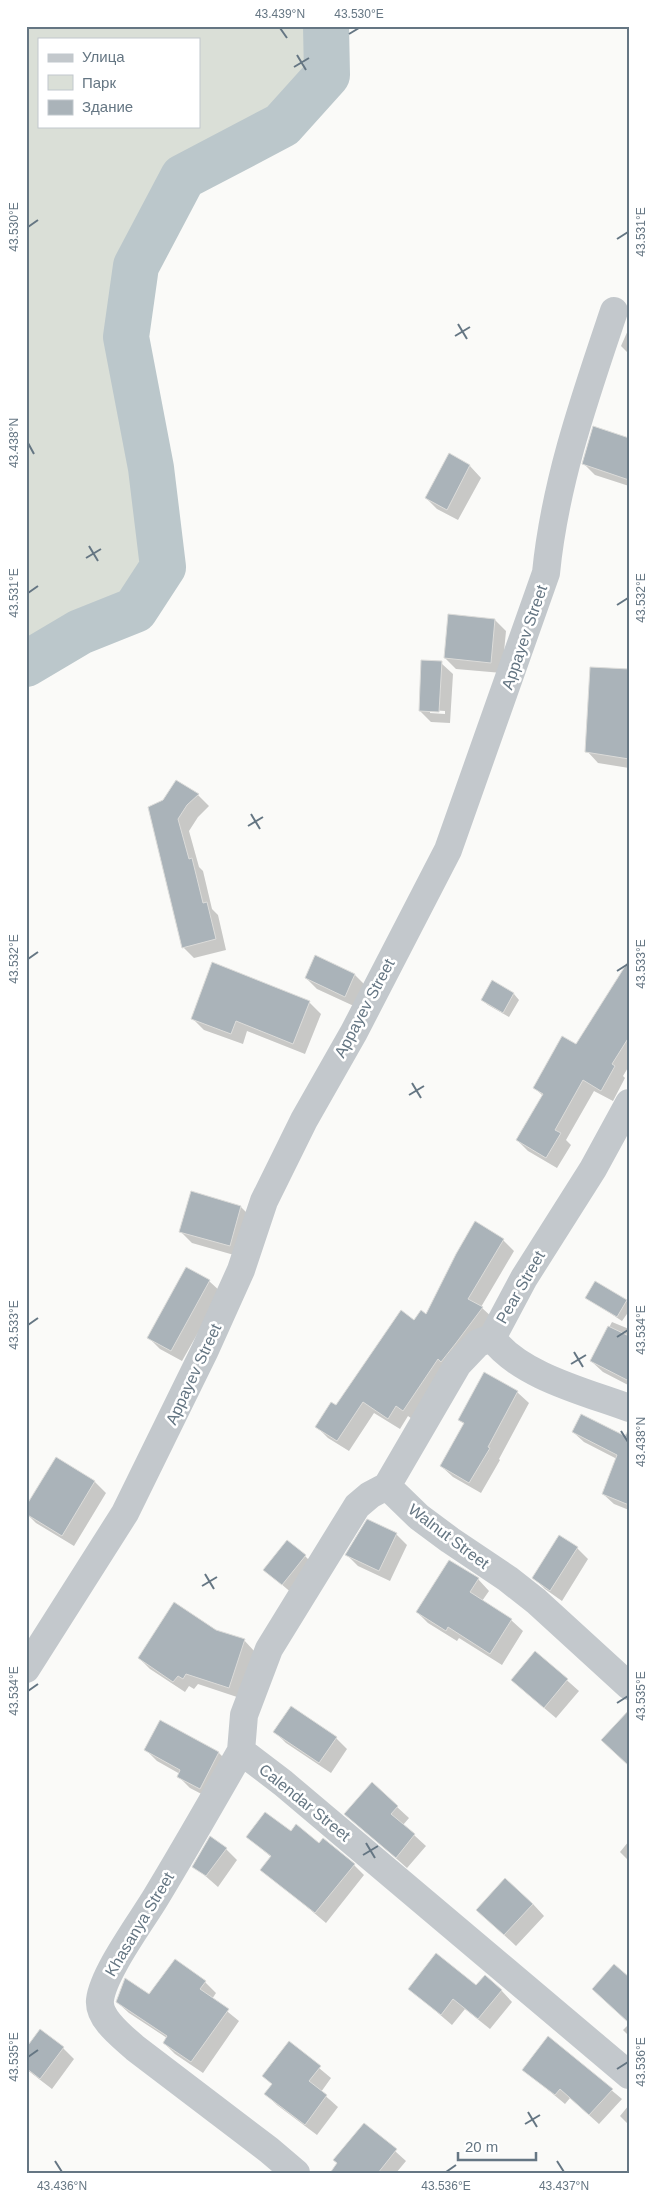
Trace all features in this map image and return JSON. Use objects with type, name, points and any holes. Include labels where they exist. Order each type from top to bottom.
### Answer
[{"type":"street","name":"Appayev Street","points":[[26,1669],[125,1513],[162,1441],[233,1288],[264,1201],[304,1120],[354,1032],[448,850],[546,573],[549,538],[573,435],[614,311]]},
{"type":"street","name":"Pear Street","points":[[629,1103],[593,1169],[524,1278],[492,1338],[502,1351],[519,1363],[563,1383],[629,1408]]},
{"type":"street","points":[[240,1751],[244,1715],[258,1675],[273,1641],[357,1506],[370,1495],[387,1486],[458,1364],[478,1343],[492,1338]]},
{"type":"street","name":"Walnut Street","points":[[387,1486],[419,1517],[508,1578],[536,1601],[629,1686]]},
{"type":"street","name":"Calendar Street","points":[[240,1751],[283,1783],[629,2075]]},
{"type":"street","name":"Khasanya Street","points":[[240,1751],[157,1895],[106,1977],[100,2001],[101,2008],[117,2031],[135,2048],[269,2150],[296,2173]]},
{"type":"green space","points":[[26,26],[326,26],[327,75],[282,125],[183,177],[136,266],[126,337],[151,468],[163,567],[135,610],[80,632],[26,664]]},
{"type":"building","points":[[593,426],[629,438],[629,480],[582,464]]},
{"type":"building","points":[[449,453],[470,465],[447,510],[425,498]]},
{"type":"building","points":[[448,614],[495,619],[491,663],[444,658]]},
{"type":"building","points":[[421,660],[442,661],[439,712],[419,711]]},
{"type":"building","points":[[590,667],[629,669],[629,759],[585,752]]},
{"type":"building","points":[[176,780],[199,794],[187,805],[178,819],[189,859],[192,858],[203,903],[207,902],[216,939],[182,948],[148,807],[163,800]]},
{"type":"building","points":[[315,955],[355,974],[345,997],[305,978]]},
{"type":"building","points":[[629,960],[629,1037],[612,1064],[615,1066],[601,1091],[583,1080],[555,1130],[561,1133],[546,1158],[516,1140],[543,1094],[533,1088],[562,1036],[576,1044]]},
{"type":"building","points":[[212,962],[310,1001],[293,1044],[236,1021],[231,1034],[191,1019]]},
{"type":"building","points":[[492,980],[514,993],[503,1013],[481,1000]]},
{"type":"building","points":[[191,1191],[241,1206],[230,1246],[179,1232]]},
{"type":"building","points":[[475,1221],[504,1239],[468,1299],[483,1307],[456,1343],[441,1362],[438,1359],[403,1411],[396,1406],[388,1419],[363,1402],[337,1441],[315,1427],[331,1402],[336,1405],[401,1310],[414,1320],[421,1310],[426,1314]]},
{"type":"building","points":[[186,1267],[210,1280],[171,1351],[147,1338]]},
{"type":"building","points":[[595,1281],[627,1300],[617,1317],[585,1298]]},
{"type":"building","points":[[608,1326],[629,1336],[629,1381],[590,1361]]},
{"type":"building","points":[[484,1372],[518,1391],[488,1447],[490,1448],[469,1483],[440,1466],[464,1423],[458,1420]]},
{"type":"building","points":[[581,1414],[625,1436],[629,1429],[629,1505],[602,1494],[617,1455],[572,1432]]},
{"type":"building","points":[[56,1457],[95,1481],[62,1536],[26,1514],[26,1506]]},
{"type":"building","points":[[367,1519],[397,1533],[379,1571],[345,1555]]},
{"type":"building","points":[[559,1535],[578,1547],[550,1591],[532,1578]]},
{"type":"building","points":[[287,1540],[306,1555],[282,1585],[263,1570]]},
{"type":"building","points":[[449,1560],[479,1578],[470,1592],[512,1619],[490,1654],[448,1627],[446,1631],[416,1612]]},
{"type":"building","points":[[174,1602],[216,1630],[245,1639],[229,1688],[186,1674],[183,1679],[178,1676],[173,1682],[138,1658]]},
{"type":"building","points":[[535,1651],[568,1679],[544,1708],[511,1680]]},
{"type":"building","points":[[291,1706],[337,1737],[319,1763],[273,1732]]},
{"type":"building","points":[[629,1710],[629,1766],[601,1740]]},
{"type":"building","points":[[160,1720],[219,1752],[200,1789],[177,1777],[180,1770],[144,1750]]},
{"type":"building","points":[[372,1782],[398,1806],[391,1814],[415,1834],[396,1858],[344,1814]]},
{"type":"building","points":[[265,1812],[291,1831],[296,1824],[319,1843],[323,1838],[355,1864],[315,1913],[260,1870],[271,1856],[246,1837]]},
{"type":"building","points":[[210,1836],[227,1848],[206,1876],[192,1867]]},
{"type":"building","points":[[505,1878],[533,1904],[504,1935],[476,1910]]},
{"type":"building","points":[[436,1953],[476,1985],[485,1975],[502,1990],[478,2019],[453,1999],[441,2015],[408,1989]]},
{"type":"building","points":[[175,1959],[206,1981],[200,1989],[229,2009],[191,2062],[163,2043],[167,2036],[116,2002],[125,1978],[149,1994]]},
{"type":"building","points":[[614,1964],[629,1977],[629,2023],[592,1989]]},
{"type":"building","points":[[40,2029],[64,2047],[40,2079],[26,2068],[26,2048]]},
{"type":"building","points":[[548,2036],[613,2089],[589,2115],[560,2089],[555,2095],[522,2070]]},
{"type":"building","points":[[289,2041],[321,2066],[309,2081],[327,2095],[305,2125],[264,2094],[272,2084],[262,2076]]},
{"type":"building","points":[[364,2123],[397,2149],[378,2173],[330,2173],[337,2163],[333,2160]]},
{"type":"waterway","points":[[26,664],[80,632],[135,610],[163,567],[151,468],[126,337],[136,266],[183,177],[282,125],[327,75],[326,26]]}]
